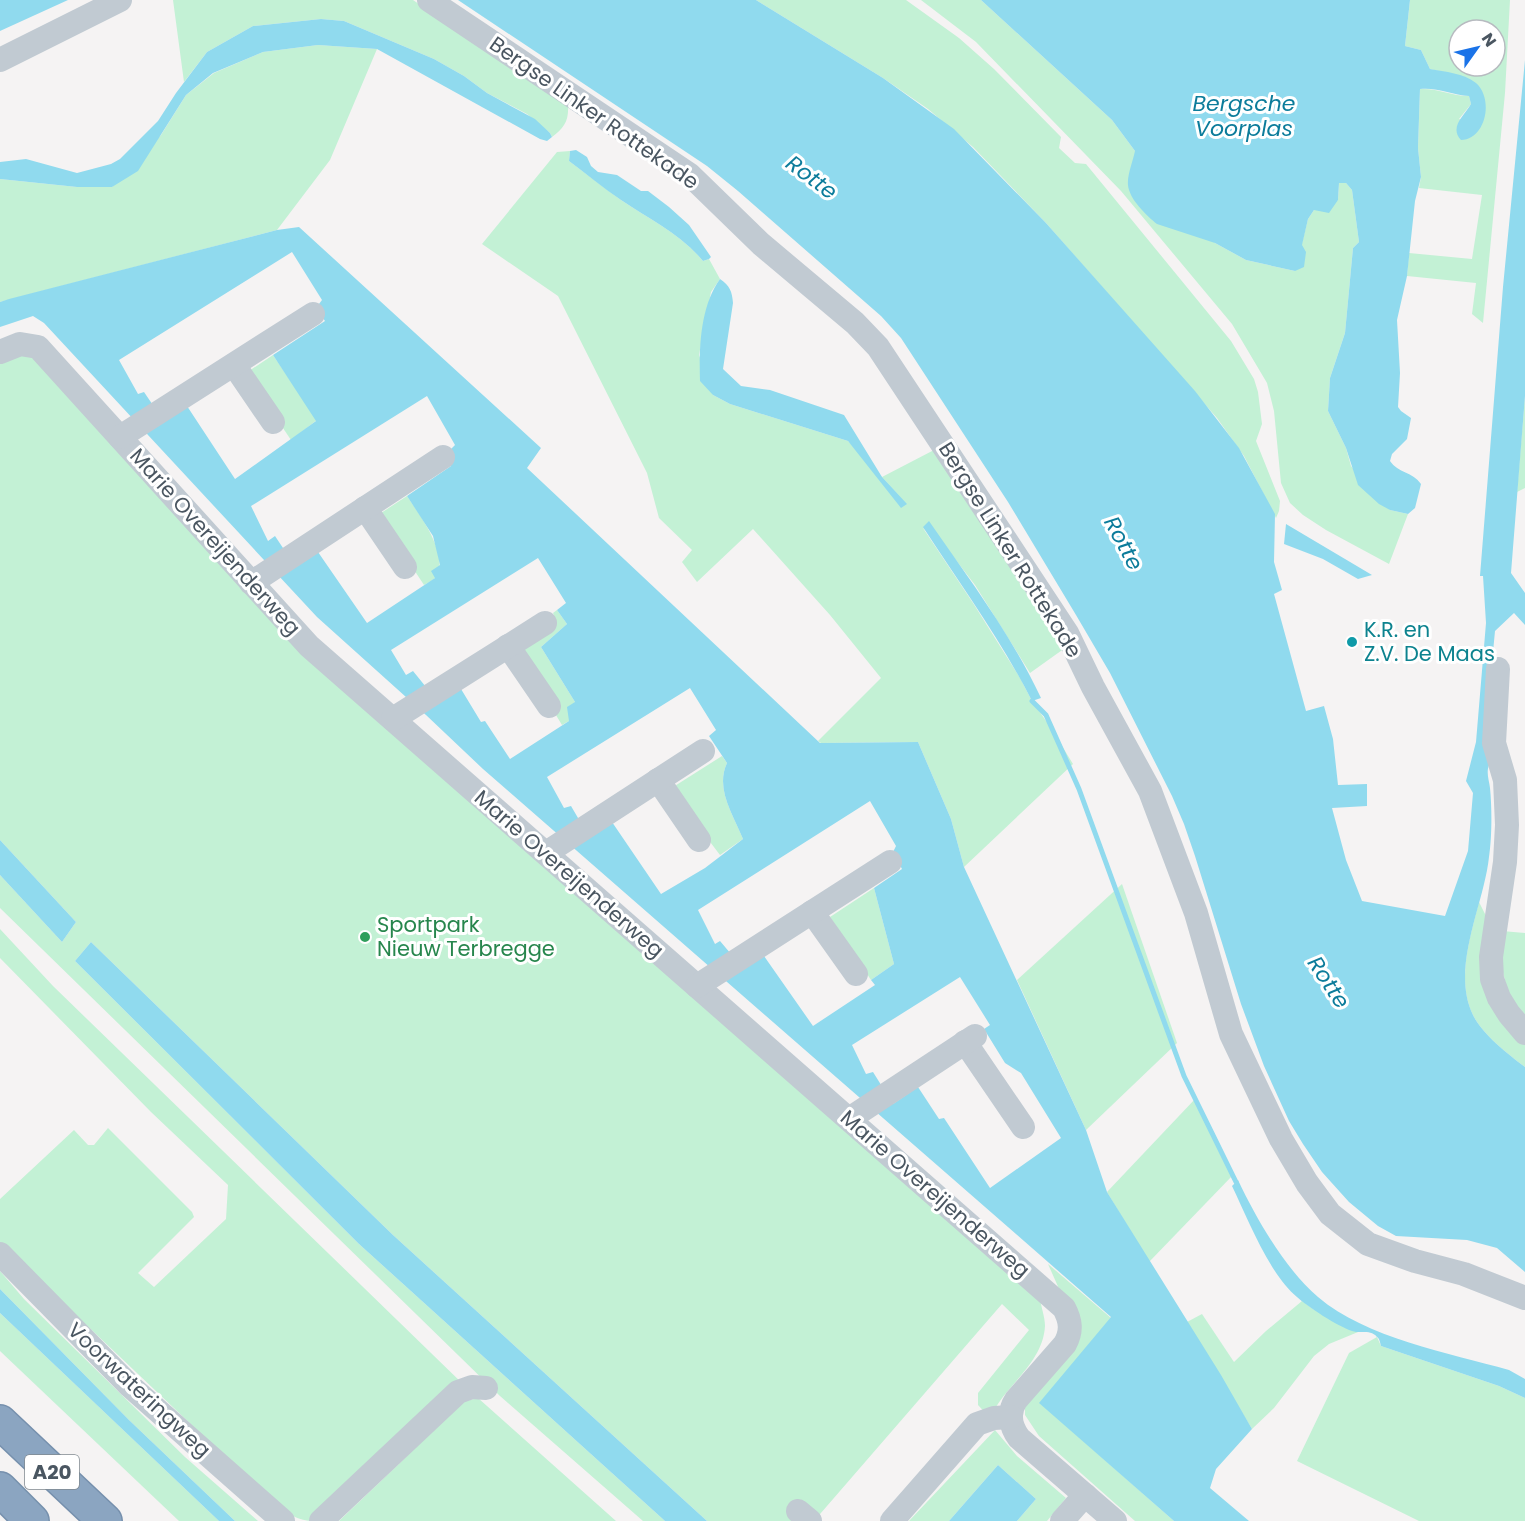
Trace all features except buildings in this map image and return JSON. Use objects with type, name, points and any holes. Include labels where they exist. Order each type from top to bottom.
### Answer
[{"type":"highway","name":"A20","points":[[0,1422],[105,1521]]},
{"type":"highway","name":"A20","points":[[0,1489],[32,1521]]},
{"type":"street","points":[[0,60],[120,0]]},
{"type":"street","name":"Bergse Linker Rottekade","points":[[429,0],[690,175],[761,244],[855,323],[878,347],[1067,633],[1150,791],[1196,913],[1231,1034],[1281,1139],[1307,1183],[1330,1214],[1368,1244],[1415,1261],[1464,1274],[1525,1298]]},
{"type":"street","points":[[128,432],[314,314]]},
{"type":"street","name":"Marie Overeijenderweg","points":[[0,352],[20,344],[38,347],[128,432],[258,578],[309,646],[403,713],[553,849],[855,1114],[1064,1308],[1071,1328],[1069,1336],[1065,1344],[1016,1400],[1011,1408],[1011,1417]]},
{"type":"street","points":[[234,365],[273,422]]},
{"type":"street","points":[[258,578],[443,457]]},
{"type":"street","points":[[365,508],[405,567]]},
{"type":"street","points":[[403,713],[545,623]]},
{"type":"street","points":[[508,646],[549,706]]},
{"type":"street","points":[[1498,669],[1494,743],[1505,780],[1507,825],[1505,862],[1491,957],[1492,979],[1499,998],[1525,1033]]},
{"type":"street","points":[[553,849],[703,751]]},
{"type":"street","points":[[658,780],[699,840]]},
{"type":"street","points":[[705,981],[890,862]]},
{"type":"street","points":[[812,912],[856,974]]},
{"type":"street","points":[[855,1114],[970,1039],[1023,1127]]},
{"type":"street","name":"Voorwateringweg","points":[[0,1254],[130,1386],[283,1521]]},
{"type":"street","points":[[321,1521],[458,1392],[472,1387],[486,1388]]},
{"type":"street","points":[[892,1521],[977,1424],[994,1418],[1011,1417],[1014,1431],[1019,1438],[1115,1521]]},
{"type":"street","points":[[1062,1521],[1085,1495]]},
{"type":"green space","points":[[173,0],[413,0],[568,105],[567,120],[552,137],[527,114],[487,93],[464,76],[434,59],[344,21],[321,19],[253,26],[207,52],[184,82]]},
{"type":"green space","points":[[756,0],[906,0],[959,38],[994,69],[1061,137],[1059,148],[1075,163],[1086,164],[1231,341],[1254,379],[1258,392],[1262,424],[1256,441],[1280,501],[1276,518],[1244,456],[1217,418],[1046,223],[973,147],[928,109],[883,78]]},
{"type":"green space","points":[[921,0],[981,0],[1112,120],[1135,151],[1215,243],[1246,260],[1295,271],[1308,219],[1314,210],[1338,200],[1339,183],[1346,183],[1352,190],[1359,242],[1353,248],[1345,333],[1330,378],[1328,411],[1346,448],[1351,466],[1390,510],[1408,514],[1389,564],[1326,530],[1303,515],[1290,503],[1281,483],[1274,411],[1267,383],[1232,324],[1121,191],[976,42]]},
{"type":"green space","points":[[1410,0],[1510,0],[1507,56],[1507,18],[1447,18],[1447,73],[1430,69],[1421,50],[1405,46]]},
{"type":"green space","points":[[318,45],[377,49],[330,160],[277,230],[0,302],[0,179],[77,187],[112,187],[161,135],[186,95],[214,73],[263,52]]},
{"type":"green space","points":[[1467,78],[1506,78],[1483,323],[1472,314],[1476,283],[1407,276],[1409,253],[1472,259],[1482,195],[1419,188],[1421,177],[1418,148],[1420,89],[1469,96],[1471,104],[1459,119],[1481,127]]},
{"type":"green space","points":[[570,151],[569,161],[621,200],[675,235],[703,261],[709,259],[720,279],[711,292],[699,355],[713,395],[730,404],[848,441],[907,504],[882,477],[934,450],[1065,648],[1030,673],[975,585],[949,551],[923,528],[973,603],[1073,764],[964,867],[951,819],[918,742],[821,743],[818,741],[881,678],[830,615],[753,529],[697,582],[682,562],[692,550],[659,518],[647,473],[558,296],[482,244],[557,152]]},
{"type":"green space","name":"Sportpark Nieuw Terbregge","points":[[28,352],[315,656],[1040,1298],[1045,1326],[1038,1352],[996,1406],[990,1418],[978,1405],[978,1393],[1029,1330],[1002,1304],[814,1521],[707,1521],[393,1235],[91,942],[75,961],[359,1244],[665,1521],[643,1521],[500,1396],[0,908],[0,875],[62,942],[76,922],[0,840],[0,361]]},
{"type":"green space","points":[[273,355],[317,420],[291,440],[246,373]]},
{"type":"green space","points":[[1525,396],[1525,488],[1517,492]]},
{"type":"green space","points":[[407,496],[431,535],[439,558],[436,577],[424,585],[378,515]]},
{"type":"green space","points":[[557,610],[567,624],[541,647],[575,702],[569,721],[562,725],[514,646],[556,620],[553,613]]},
{"type":"green space","points":[[722,756],[727,763],[723,782],[724,792],[743,839],[720,855],[670,789]]},
{"type":"green space","points":[[1122,884],[1177,1043],[1086,1130],[1017,980]]},
{"type":"green space","points":[[874,888],[894,964],[871,980],[830,917]]},
{"type":"green space","points":[[1479,902],[1485,914],[1487,926],[1484,965],[1525,1039],[1525,1067],[1483,1029],[1473,1015],[1468,1002],[1466,959]]},
{"type":"green space","points":[[0,929],[53,986],[465,1386],[314,1521],[293,1516],[275,1504],[0,1243],[0,1199],[74,1130],[88,1145],[94,1145],[108,1128],[192,1212],[194,1217],[138,1273],[154,1287],[226,1219],[228,1185],[151,1112],[0,958]]},
{"type":"green space","points":[[1502,931],[1525,933],[1525,1025],[1512,1009],[1498,952]]},
{"type":"green space","points":[[1196,1098],[1233,1175],[1149,1262],[1107,1192]]},
{"type":"green space","points":[[1048,1264],[1111,1318],[1040,1403],[1174,1521],[1135,1521],[1039,1436],[1025,1415],[1025,1405],[1068,1309]]},
{"type":"green space","points":[[0,1271],[24,1299],[185,1457],[258,1521],[235,1521],[129,1420],[0,1289]]},
{"type":"green space","points":[[1302,1301],[1313,1309],[1363,1330],[1329,1344],[1314,1356],[1274,1408],[1252,1429],[1187,1322],[1202,1314],[1234,1362]]},
{"type":"green space","points":[[0,1313],[219,1521],[179,1521],[0,1351]]},
{"type":"green space","points":[[1377,1337],[1381,1346],[1499,1386],[1525,1398],[1525,1521],[1419,1521],[1297,1461],[1349,1353]]},
{"type":"green space","points":[[478,1398],[616,1521],[339,1521],[458,1403]]},
{"type":"green space","points":[[995,1430],[1017,1456],[1066,1498],[1047,1521],[1017,1521],[1036,1499],[998,1465],[949,1521],[909,1521]]},
{"type":"water","points":[[0,0],[68,0],[0,31]]},
{"type":"water","name":"Rotte","points":[[458,0],[756,0],[883,78],[954,129],[1046,223],[1195,391],[1239,448],[1275,514],[1274,562],[1282,590],[1274,594],[1306,711],[1324,706],[1333,739],[1338,785],[1367,784],[1367,806],[1332,808],[1346,860],[1362,901],[1445,916],[1468,851],[1473,793],[1466,781],[1476,742],[1486,623],[1483,576],[1480,576],[1503,287],[1525,60],[1525,396],[1511,573],[1525,593],[1525,625],[1514,613],[1495,631],[1487,715],[1491,813],[1490,849],[1486,876],[1470,936],[1465,977],[1467,997],[1477,1022],[1496,1043],[1525,1067],[1525,1272],[1497,1248],[1467,1240],[1396,1236],[1378,1226],[1349,1202],[1322,1172],[1303,1144],[1289,1121],[1264,1066],[1241,1004],[1195,856],[1172,796],[1110,673],[1076,615],[1008,502],[901,338],[881,316],[707,166]]},
{"type":"water","name":"Bergsche Voorplas","points":[[981,0],[1410,0],[1405,46],[1421,50],[1430,69],[1447,72],[1447,78],[1467,78],[1476,83],[1482,90],[1486,108],[1485,117],[1476,133],[1470,138],[1461,140],[1457,126],[1471,104],[1469,96],[1420,89],[1418,148],[1421,177],[1415,201],[1407,276],[1397,320],[1400,373],[1398,407],[1411,418],[1407,439],[1392,454],[1390,461],[1421,484],[1415,508],[1408,514],[1390,510],[1379,504],[1358,485],[1346,448],[1328,411],[1330,378],[1345,333],[1353,248],[1359,242],[1352,190],[1346,183],[1339,183],[1338,200],[1329,213],[1314,210],[1308,219],[1302,245],[1306,252],[1304,267],[1295,271],[1246,260],[1215,243],[1157,224],[1139,207],[1128,185],[1135,151],[1112,120]]},
{"type":"water","points":[[321,19],[344,21],[434,59],[464,76],[487,93],[535,119],[552,137],[547,141],[540,139],[377,49],[318,45],[263,52],[213,73],[186,95],[138,171],[112,187],[77,187],[0,179],[0,162],[26,159],[77,173],[111,164],[120,159],[158,121],[207,52],[253,26]]},
{"type":"water","points":[[576,150],[587,157],[591,166],[598,172],[617,175],[641,191],[648,191],[669,207],[689,225],[711,257],[703,261],[675,235],[614,195],[569,161],[570,151]]},
{"type":"water","points":[[299,227],[541,448],[527,468],[820,743],[918,742],[951,819],[964,867],[1086,1130],[1107,1192],[1252,1429],[1216,1469],[1210,1488],[1249,1521],[1174,1521],[1039,1403],[1111,1317],[483,769],[317,617],[44,323],[33,316],[0,327],[0,302],[277,230]],"holes":[[[292,252],[322,300],[316,308],[325,321],[273,355],[316,421],[235,479],[187,406],[163,420],[144,392],[138,394],[119,360]],[[427,396],[455,445],[445,455],[451,466],[407,496],[433,536],[440,565],[431,571],[435,578],[367,623],[318,552],[295,566],[275,536],[268,541],[251,506]],[[538,558],[566,603],[557,610],[567,624],[541,647],[575,702],[567,707],[569,721],[510,759],[485,721],[481,722],[461,689],[430,692],[413,671],[406,675],[391,650]],[[690,688],[716,730],[709,736],[727,763],[723,782],[724,792],[743,839],[705,868],[661,894],[612,822],[588,835],[571,806],[564,808],[547,777]],[[870,801],[896,846],[893,852],[902,869],[874,888],[894,964],[871,980],[875,985],[813,1026],[764,956],[731,954],[720,941],[715,944],[698,910]],[[960,977],[990,1025],[984,1029],[1005,1063],[1021,1073],[1061,1138],[990,1188],[944,1118],[939,1119],[918,1087],[893,1104],[873,1072],[866,1074],[852,1045]]]},
{"type":"water","points":[[720,279],[730,289],[733,303],[723,369],[741,386],[770,390],[844,415],[882,477],[907,504],[901,508],[848,441],[730,404],[713,395],[700,381],[702,328],[708,302]]},
{"type":"water","points":[[929,521],[1003,629],[1041,698],[1032,701],[994,634],[923,527]]},
{"type":"water","points":[[1286,524],[1372,575],[1358,579],[1323,559],[1284,544]]},
{"type":"water","points":[[0,840],[76,922],[62,942],[0,875]]},
{"type":"water","points":[[91,942],[393,1235],[707,1521],[665,1521],[359,1244],[75,961]]},
{"type":"water","points":[[1238,1180],[1253,1210],[1283,1258],[1318,1297],[1338,1311],[1384,1334],[1509,1370],[1525,1379],[1525,1398],[1499,1386],[1381,1346],[1379,1339],[1374,1335],[1346,1329],[1302,1301],[1277,1275],[1260,1245],[1232,1186]]},
{"type":"water","points":[[0,1289],[129,1420],[235,1521],[219,1521],[0,1313]]},
{"type":"water","points":[[998,1465],[1036,1499],[1017,1521],[949,1521]]},
{"type":"waterway","points":[[1032,701],[1046,715],[1079,789],[1184,1076],[1236,1182]]},
{"type":"place","name":"K.R. en Z.V. De Maas","points":[[1352,642]]},
{"type":"place","name":"Sportpark Nieuw Terbregge","points":[[365,937]]}]
